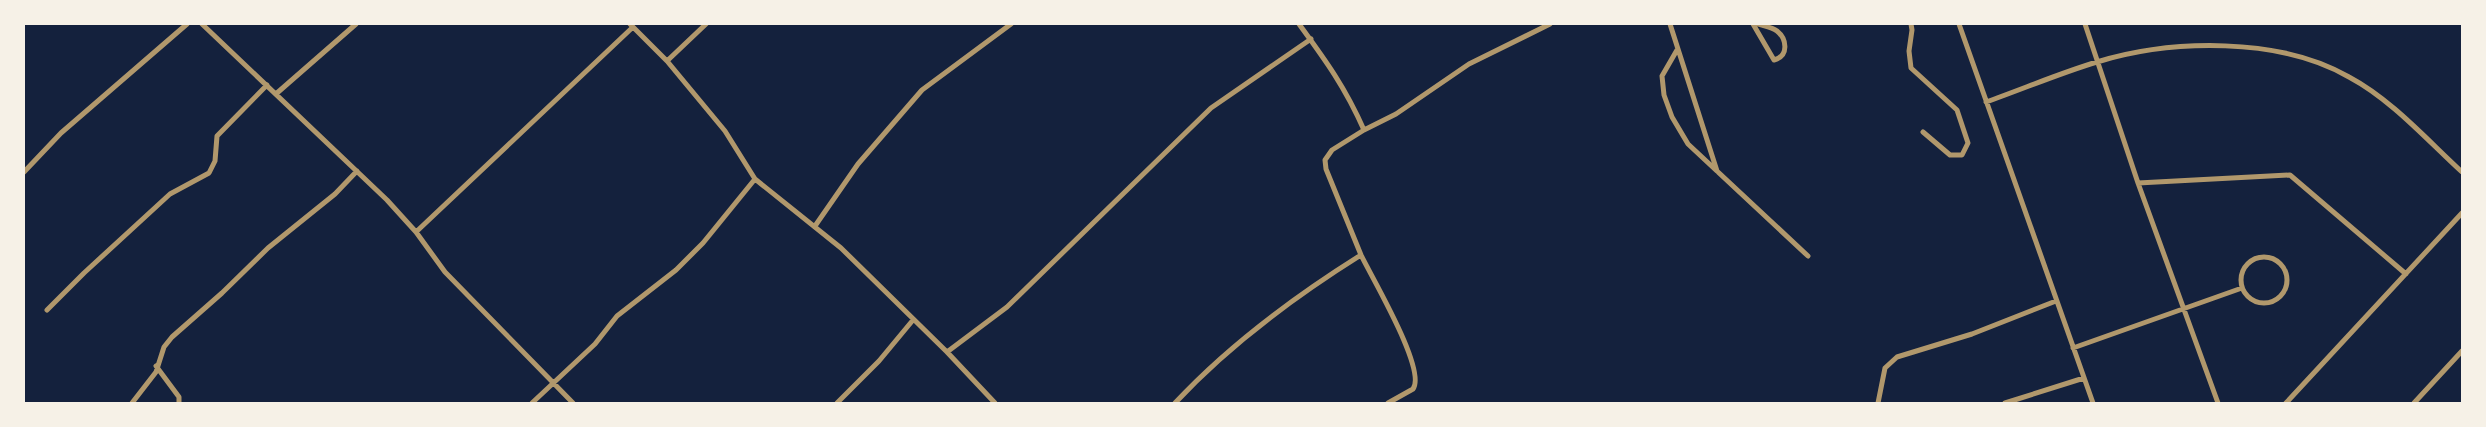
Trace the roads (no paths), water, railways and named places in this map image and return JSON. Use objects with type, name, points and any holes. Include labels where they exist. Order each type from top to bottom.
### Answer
[{"type":"street","points":[[24,172],[61,133],[188,24]]},
{"type":"street","points":[[202,24],[387,200],[416,232],[445,272],[573,403]]},
{"type":"street","points":[[277,94],[356,24]]},
{"type":"street","points":[[667,61],[706,24]]},
{"type":"street","points":[[815,226],[858,164],[922,90],[1011,24]]},
{"type":"street","points":[[1299,24],[1349,96],[1364,130]]},
{"type":"street","points":[[1388,403],[1413,389],[1417,380],[1407,346],[1361,255],[1326,170],[1325,160],[1332,150],[1364,130],[1396,114],[1469,64],[1550,24]]},
{"type":"street","points":[[1670,24],[1717,172]]},
{"type":"street","points":[[1752,24],[1774,60],[1778,59],[1783,55],[1786,47],[1782,37],[1776,30],[1758,24]]},
{"type":"street","points":[[1911,24],[1909,51],[1911,68],[1957,110],[1968,143],[1962,155],[1950,155],[1923,132]]},
{"type":"street","points":[[1959,24],[2093,403]]},
{"type":"street","points":[[2084,24],[2138,183],[2218,403]]},
{"type":"street","points":[[416,232],[631,25],[667,61],[725,131],[755,179],[815,226],[947,352],[995,403]]},
{"type":"street","points":[[947,352],[1007,307],[1211,108],[1311,39]]},
{"type":"street","points":[[1986,102],[2098,62],[2184,47],[2227,45],[2281,52],[2318,62],[2351,78],[2388,104],[2462,172]]},
{"type":"street","points":[[1677,50],[1662,76],[1664,94],[1672,117],[1688,144],[1808,256]]},
{"type":"street","points":[[47,310],[84,273],[170,194],[209,173],[215,161],[217,136],[267,85]]},
{"type":"street","points":[[132,403],[157,367],[164,347],[172,337],[222,293],[268,248],[335,194],[357,171]]},
{"type":"street","points":[[2138,183],[2290,175],[2406,274]]},
{"type":"street","points":[[532,403],[595,344],[617,316],[676,270],[696,250],[755,179]]},
{"type":"street","points":[[2286,403],[2462,213]]},
{"type":"street","points":[[1175,403],[1276,312],[1321,280],[1361,255]]},
{"type":"street","points":[[2256,258],[2274,259],[2286,272],[2285,290],[2272,302],[2254,301],[2242,288],[2240,282],[2242,270],[2256,258]]},
{"type":"street","points":[[2073,348],[2242,288]]},
{"type":"street","points":[[1878,403],[1886,368],[1898,357],[1972,334],[2056,301]]},
{"type":"street","points":[[837,403],[879,361],[913,320]]},
{"type":"street","points":[[2414,403],[2462,351]]},
{"type":"street","points":[[157,367],[178,397],[179,403]]},
{"type":"street","points":[[2005,403],[2084,378]]}]
